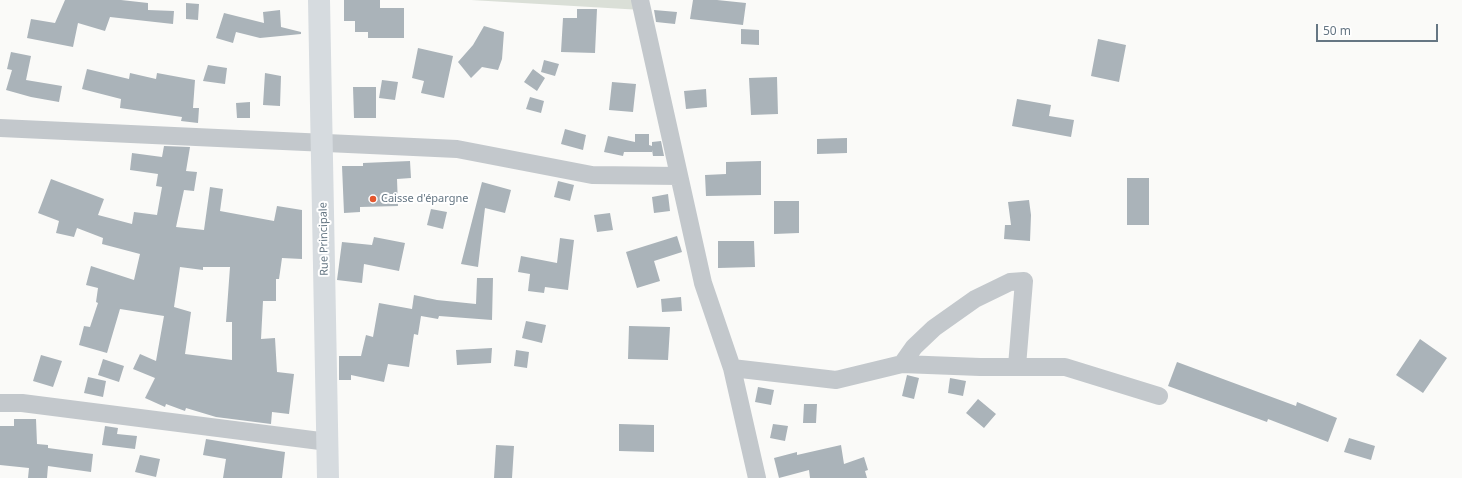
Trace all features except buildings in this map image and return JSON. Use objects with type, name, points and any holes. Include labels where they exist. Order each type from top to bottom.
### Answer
[{"type":"main road","name":"Rue Principale","points":[[319,0],[323,142],[328,478]]},
{"type":"street","points":[[640,0],[703,283],[732,368],[757,478]]},
{"type":"street","points":[[0,128],[457,149],[592,175],[679,176]]},
{"type":"street","points":[[902,364],[914,346],[934,328],[976,299],[1010,282],[1024,281],[1017,366]]},
{"type":"street","points":[[732,368],[836,380],[902,364],[980,367],[1065,367],[1159,396]]},
{"type":"street","points":[[0,403],[22,403],[328,442]]},
{"type":"shaded area","points":[[471,0],[640,0],[642,10]]},
{"type":"place","name":"Caisse d'épargne","points":[[373,199]]}]
